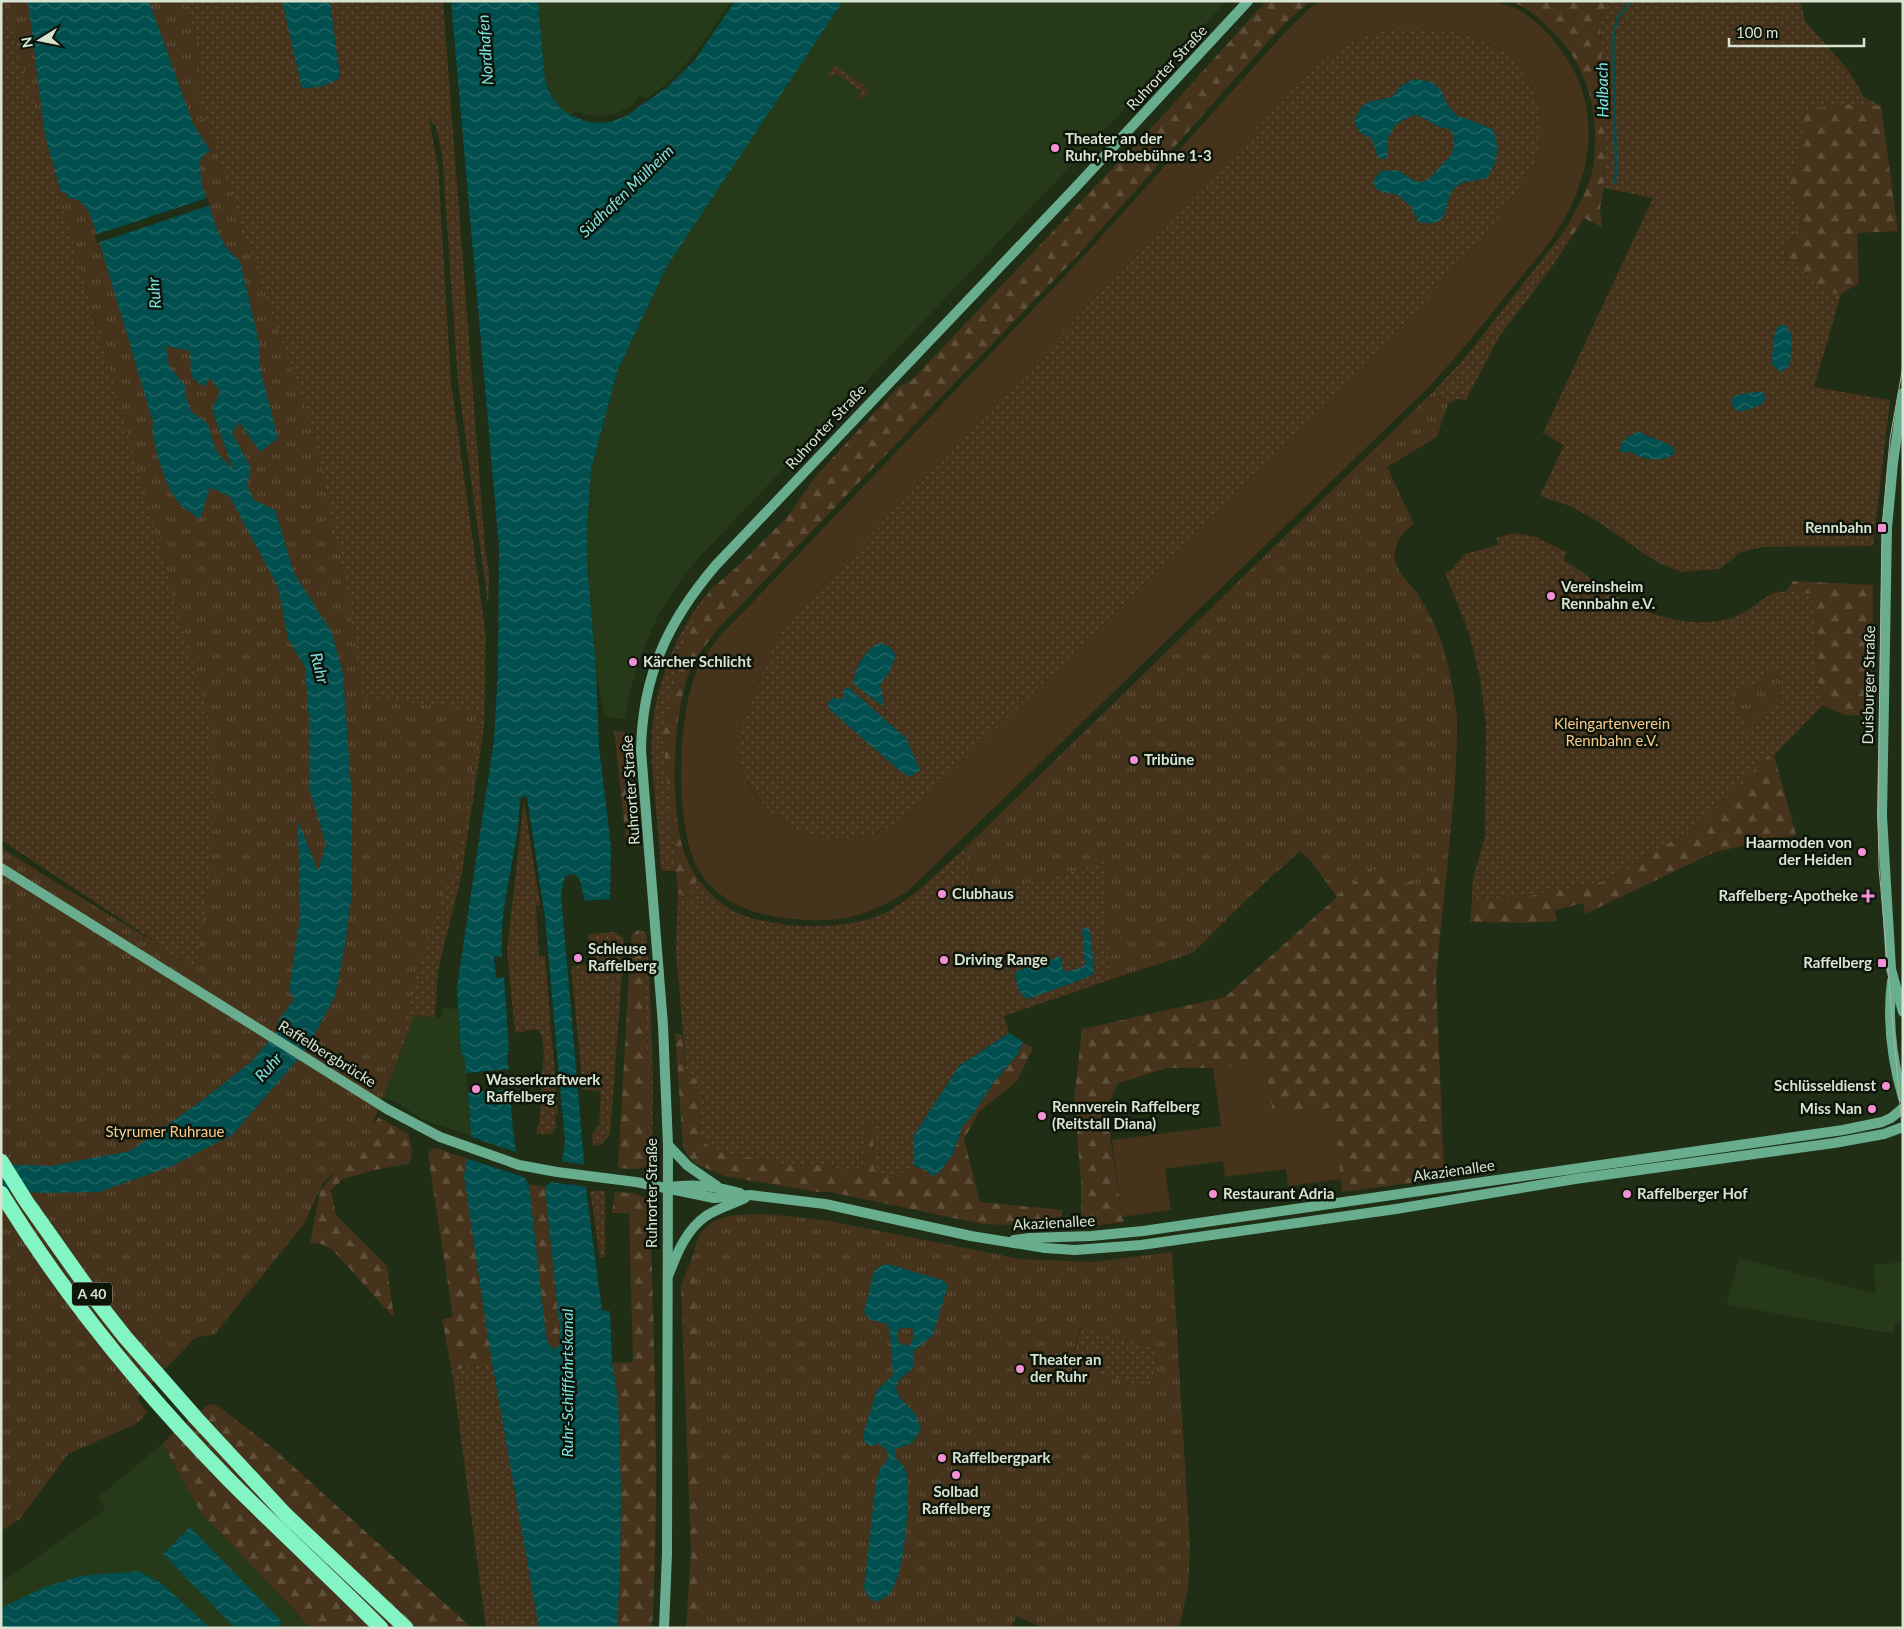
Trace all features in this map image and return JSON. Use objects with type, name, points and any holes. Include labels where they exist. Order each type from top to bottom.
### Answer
[{"type":"highway","name":"A 40","points":[[1,1161],[26,1201],[96,1300],[125,1337],[196,1418],[286,1515],[406,1628]]},
{"type":"highway","name":"A 40","points":[[1,1193],[44,1258],[125,1364],[229,1480],[381,1628]]},
{"type":"main road","name":"Ruhrorter Straße","points":[[664,1628],[667,1554],[668,1145],[663,1026],[641,751],[647,695],[654,668],[677,617],[696,589],[716,565],[1081,182],[1248,1]]},
{"type":"main road","name":"Duisburger Straße","points":[[1903,393],[1893,462],[1887,528],[1882,816],[1892,978],[1890,1015],[1894,1065],[1903,1098]]},
{"type":"main road","name":"Raffelbergbrücke","points":[[1,868],[426,1132],[519,1165],[667,1187]]},
{"type":"main road","name":"Duisburger Straße","points":[[1892,978],[1903,1012]]},
{"type":"main road","name":"Akazienallee","points":[[1005,1241],[1143,1231],[1739,1146],[1868,1126],[1891,1118],[1903,1108]]},
{"type":"main road","name":"Akazienallee","points":[[667,1187],[684,1193],[714,1198],[750,1196],[825,1204],[971,1236],[1045,1248],[1075,1250],[1150,1244],[1396,1209],[1568,1180],[1834,1143],[1884,1134],[1903,1127]]},
{"type":"main road","points":[[668,1145],[688,1166],[718,1187]]},
{"type":"main road","name":"Akazienallee","points":[[667,1187],[685,1184],[718,1187],[750,1196]]},
{"type":"main road","points":[[667,1280],[681,1246],[694,1227],[706,1216],[750,1196]]},
{"type":"shaded area","points":[[538,1],[732,1],[696,52],[670,81],[646,99],[640,95],[634,104],[618,113],[604,116],[588,115],[575,111],[571,115],[559,107],[550,94],[545,81]]},
{"type":"shaded area","points":[[843,1],[1227,1],[696,561],[680,581],[659,614],[645,645],[631,687],[625,719],[605,717],[596,672],[591,628],[587,532],[591,470],[617,372],[666,268]]},
{"type":"shaded area","points":[[443,1008],[458,1009],[461,1054],[464,1056],[471,1136],[423,1120],[398,1103],[383,1098],[414,1015],[441,1018]]},
{"type":"shaded area","points":[[1739,1258],[1876,1294],[1874,1265],[1903,1262],[1903,1323],[1895,1324],[1894,1332],[1882,1332],[1726,1305]]},
{"type":"shaded area","points":[[163,1443],[201,1513],[311,1628],[1,1628],[1,1582],[105,1510],[99,1497]]},
{"type":"green space","points":[[1,1],[28,1],[61,192],[96,326],[183,525],[257,1034],[1,850],[168,950],[1,840]]},
{"type":"green space","name":"Styrumer Ruhraue","points":[[4,1],[184,1],[201,51],[197,94],[314,435],[344,571],[363,697],[480,711],[460,854],[426,941],[393,1070],[366,1142],[323,1183],[304,1224],[215,1334],[195,1338],[137,1398],[147,1413],[136,1424],[68,1454],[20,1519],[1,1531],[1,848],[196,969],[210,873],[213,792],[211,727]]},
{"type":"green space","points":[[149,1],[282,1],[340,78],[330,1],[443,1],[485,548],[489,574],[488,605],[458,382],[442,153],[436,127],[429,119],[438,166],[451,382],[486,636],[484,728],[461,878],[438,970],[435,1017],[414,1016],[383,1098]]},
{"type":"green space","points":[[1266,1],[1311,1],[1283,25],[1079,254],[716,631],[697,657],[685,685],[680,707],[675,760],[675,787],[680,836],[686,858],[697,878],[690,899],[678,893],[663,736],[686,637],[710,590],[739,565],[787,517],[816,476],[899,386],[911,381],[1165,113]]},
{"type":"green space","points":[[1321,1],[1492,1],[1517,9],[1542,27],[1562,51],[1573,69],[1582,89],[1589,131],[1588,152],[1584,172],[1568,212],[1552,238],[1430,386],[908,891],[880,907],[866,912],[839,919],[825,920],[793,919],[754,912],[719,894],[701,874],[692,855],[682,804],[682,744],[685,716],[690,691],[704,658],[720,636],[1082,258],[1287,30],[1310,8]],"holes":[[[1395,28],[1425,28],[1466,34],[1506,53],[1526,76],[1535,95],[1541,118],[1541,142],[1536,164],[1485,236],[1354,378],[919,805],[899,822],[873,834],[853,838],[833,838],[814,835],[796,829],[780,819],[765,806],[752,790],[740,764],[737,743],[740,728],[767,662],[788,621],[1313,69],[1339,48],[1362,36]]]},
{"type":"green space","points":[[1510,1],[1610,1],[1600,23],[1605,141],[1604,188],[1600,207],[1602,227],[1584,218],[1567,244],[1562,234],[1575,213],[1585,191],[1594,163],[1595,127],[1590,98],[1581,71],[1565,46],[1534,15]]},
{"type":"green space","points":[[1610,1],[1800,1],[1805,21],[1849,71],[1864,97],[1881,106],[1840,104],[1803,111],[1804,129],[1789,185],[1803,218],[1781,260],[1789,259],[1826,291],[1841,294],[1814,387],[1890,400],[1873,546],[1763,547],[1741,552],[1720,569],[1682,572],[1658,563],[1597,521],[1570,506],[1540,496],[1564,445],[1543,433],[1653,198],[1604,188],[1605,141],[1600,23]]},
{"type":"green space","points":[[1395,28],[1425,28],[1466,34],[1506,53],[1526,76],[1535,95],[1541,118],[1541,142],[1536,164],[1485,236],[1354,378],[919,805],[899,822],[873,834],[853,838],[834,838],[815,835],[797,829],[780,819],[765,806],[749,784],[743,771],[737,743],[740,728],[767,662],[788,621],[1313,69],[1339,48],[1362,36]]},
{"type":"green space","points":[[834,65],[864,85],[869,91],[864,97],[858,98],[862,92],[835,73],[831,79],[827,76]]},
{"type":"green space","points":[[1840,104],[1881,106],[1898,231],[1857,233],[1859,283],[1841,294],[1826,292],[1789,259],[1781,261],[1803,218],[1789,185],[1804,129],[1803,111]]},
{"type":"green space","points":[[1562,234],[1567,244],[1499,337],[1466,400],[1457,399],[1448,404],[1434,391],[1464,359]]},
{"type":"green space","points":[[1434,391],[1448,404],[1437,437],[1387,467],[1414,524],[1403,533],[1396,545],[1396,565],[1429,613],[1442,644],[1450,673],[1456,731],[1456,760],[1446,878],[1435,872],[1424,884],[1418,885],[1411,881],[1398,887],[1387,873],[1370,869],[1337,896],[1313,863],[1300,851],[1248,898],[1193,953],[1109,980],[1105,861],[1075,871],[986,894],[985,886],[975,888],[965,848]]},
{"type":"green space","name":"Kleingartenverein Rennbahn e.V.","points":[[1514,533],[1536,537],[1566,552],[1564,561],[1602,587],[1631,604],[1664,617],[1698,622],[1715,621],[1732,618],[1743,613],[1774,593],[1788,591],[1812,594],[1819,690],[1823,705],[1774,755],[1771,753],[1706,819],[1687,833],[1629,865],[1629,869],[1602,882],[1524,897],[1472,899],[1473,878],[1485,837],[1486,724],[1480,678],[1468,630],[1445,573],[1451,570],[1465,554],[1498,545],[1496,538]]},
{"type":"green space","points":[[1793,581],[1873,585],[1872,716],[1844,715],[1823,705],[1819,690],[1812,594],[1786,591]]},
{"type":"green space","points":[[710,590],[686,637],[663,736],[676,871],[661,871],[652,762],[654,714],[662,680],[674,648],[690,618]]},
{"type":"green space","points":[[1442,644],[1452,684],[1457,716],[1457,742],[1436,976],[1444,1172],[1440,1179],[1342,1192],[1332,1108],[1273,1116],[1213,1068],[1167,1068],[1118,1083],[1106,1109],[1124,1222],[1083,1227],[1074,1100],[1082,1029],[1225,997],[1337,897],[1312,863]]},
{"type":"green space","points":[[1770,671],[1776,671],[1780,674],[1781,692],[1779,698],[1746,730],[1744,716],[1735,717],[1732,690],[1754,684]]},
{"type":"green space","points":[[614,731],[625,732],[630,754],[639,847],[631,845],[626,839]]},
{"type":"green space","points":[[1771,753],[1774,755],[1796,835],[1715,852],[1585,914],[1583,903],[1555,910],[1557,921],[1524,923],[1470,922],[1472,899],[1524,897],[1602,882],[1629,869],[1629,865],[1687,833],[1706,819]]},
{"type":"green space","points":[[524,800],[540,905],[536,906],[539,956],[545,956],[546,966],[558,1115],[555,1116],[556,1128],[551,1134],[536,1134],[540,1110],[544,1056],[543,1040],[537,1029],[515,1033],[507,951]]},
{"type":"green space","points":[[965,848],[977,896],[1075,871],[1105,861],[1109,980],[1004,1016],[1009,1033],[959,1066],[914,1135],[914,1166],[889,1182],[885,1175],[874,1169],[873,1123],[866,1120],[863,1167],[847,1174],[827,1165],[788,1165],[713,1150],[700,1139],[697,1079],[687,1078],[676,952],[678,893],[690,898],[697,878],[721,903],[730,909],[766,922],[810,926],[853,923],[873,918],[899,905],[919,890]]},
{"type":"green space","points":[[639,930],[646,932],[650,988],[653,1072],[652,1156],[646,1166],[634,1169],[643,1164],[648,1122],[647,1042]]},
{"type":"green space","points":[[639,930],[647,1042],[648,1122],[643,1164],[634,1169],[618,1168],[631,939],[633,933]]},
{"type":"green space","points":[[616,932],[623,938],[624,949],[610,1134],[601,1145],[593,1146],[592,1134],[599,1125],[601,1091],[583,1090],[571,966],[590,964],[588,934]]},
{"type":"green space","points":[[675,1033],[682,1035],[687,1078],[697,1078],[700,1139],[713,1150],[788,1165],[827,1165],[847,1174],[863,1167],[865,1120],[873,1122],[874,1169],[885,1175],[889,1182],[914,1166],[939,1173],[953,1154],[963,1125],[971,1117],[993,1083],[1017,1055],[1023,1042],[1033,1048],[1017,1081],[979,1112],[964,1139],[980,1202],[1062,1210],[1062,1227],[982,1224],[830,1192],[817,1192],[724,1176],[696,1164],[688,1156],[683,1146]]},
{"type":"green space","points":[[1265,1061],[1273,1115],[1332,1108],[1341,1179],[1288,1186],[1286,1169],[1225,1177],[1223,1161],[1165,1169],[1171,1210],[1122,1217],[1112,1140],[1221,1126],[1213,1068]]},
{"type":"green space","points":[[379,1117],[408,1134],[412,1153],[408,1164],[374,1170],[343,1179],[331,1190],[336,1215],[387,1266],[394,1318],[331,1248],[318,1243],[310,1244],[320,1191]]},
{"type":"green space","points":[[436,1148],[468,1159],[464,1176],[492,1361],[452,1371],[442,1319],[453,1317],[428,1155],[431,1150]]},
{"type":"green space","points":[[529,1184],[545,1187],[560,1332],[559,1346],[554,1349],[549,1345],[546,1337]]},
{"type":"green space","points":[[590,1191],[605,1191],[605,1257],[600,1258]]},
{"type":"green space","points":[[615,1192],[639,1195],[647,1200],[650,1205],[656,1469],[652,1628],[617,1628],[621,1492],[618,1398],[612,1363],[633,1362],[629,1213],[612,1213]]},
{"type":"green space","name":"Raffelbergpark","points":[[765,1214],[824,1220],[1020,1259],[1093,1262],[1172,1252],[1190,1547],[1188,1588],[1179,1628],[1044,1628],[1016,1616],[1012,1628],[699,1628],[701,1531],[694,1253],[700,1234],[713,1222],[730,1216]],"holes":[[[1080,1328],[1151,1347],[1158,1363],[1152,1380],[1138,1385],[1069,1365]]]},
{"type":"green space","points":[[694,1253],[707,1263],[786,1628],[686,1628],[691,1552],[681,1286]]},
{"type":"green space","points":[[1081,1328],[1151,1347],[1158,1363],[1152,1380],[1138,1385],[1069,1365]]},
{"type":"green space","points":[[492,1361],[539,1628],[486,1628],[452,1371]]},
{"type":"green space","points":[[216,1404],[275,1450],[472,1628],[311,1628],[201,1513],[163,1444],[206,1406]]},
{"type":"water","name":"Ruhr","points":[[28,1],[149,1],[193,124],[210,151],[200,161],[201,182],[218,232],[227,249],[240,261],[260,346],[260,369],[278,438],[260,452],[239,422],[232,433],[251,468],[247,485],[254,500],[275,510],[294,573],[332,633],[343,674],[352,800],[352,892],[345,945],[335,996],[309,1045],[233,1134],[172,1166],[99,1192],[44,1193],[1,1190],[1,1164],[51,1166],[130,1151],[201,1101],[251,1062],[277,1031],[279,1019],[294,1000],[289,991],[300,917],[298,821],[318,871],[326,844],[310,791],[309,721],[305,667],[288,639],[278,587],[230,497],[210,487],[200,519],[188,511],[174,497],[162,469],[154,437],[153,422],[93,222],[88,210],[80,202],[68,198],[66,193],[61,192],[45,136]],"holes":[[[166,346],[190,351],[191,377],[204,387],[210,378],[220,392],[212,409],[233,470],[216,451],[208,424],[191,411],[185,393],[186,387],[169,366]]]},
{"type":"water","points":[[282,1],[330,1],[340,78],[324,86],[302,89]]},
{"type":"water","points":[[451,1],[538,1],[545,81],[550,94],[559,107],[571,115],[588,122],[601,123],[626,116],[666,88],[694,61],[735,1],[843,1],[666,268],[617,372],[591,470],[587,532],[588,573],[596,672],[599,746],[611,848],[610,899],[585,901],[580,881],[576,875],[571,874],[565,877],[561,894],[587,1197],[602,1311],[610,1311],[612,1363],[618,1398],[621,1492],[617,1628],[539,1628],[489,1345],[464,1176],[471,1136],[468,1093],[511,1089],[510,1096],[517,1153],[529,1184],[546,1337],[549,1345],[554,1349],[559,1346],[560,1332],[545,1187],[560,1167],[565,1142],[545,918],[527,797],[524,796],[520,799],[518,830],[504,910],[502,956],[494,957],[496,978],[504,977],[509,1069],[466,1073],[464,1056],[461,1054],[457,987],[494,740],[498,669],[499,547]]},
{"type":"water","points":[[1413,79],[1432,82],[1440,89],[1447,104],[1456,115],[1493,129],[1497,142],[1496,160],[1487,178],[1467,182],[1456,187],[1451,193],[1442,218],[1437,222],[1430,223],[1418,222],[1411,207],[1398,195],[1378,191],[1374,185],[1374,179],[1381,171],[1397,170],[1415,181],[1422,182],[1430,178],[1451,155],[1454,146],[1454,136],[1449,129],[1439,127],[1421,117],[1413,115],[1396,124],[1388,138],[1388,156],[1380,159],[1371,138],[1360,132],[1354,120],[1362,106],[1371,101],[1393,96],[1401,86]]},
{"type":"water","points":[[1780,325],[1787,326],[1792,336],[1790,366],[1781,372],[1771,364],[1775,331]]},
{"type":"water","points":[[1763,392],[1766,399],[1758,406],[1738,412],[1731,404],[1732,398],[1735,396]]},
{"type":"water","points":[[1639,432],[1670,445],[1675,453],[1665,458],[1653,459],[1641,457],[1631,452],[1625,453],[1620,451],[1620,447],[1626,438]]},
{"type":"water","points":[[879,643],[889,646],[896,655],[891,669],[880,685],[884,702],[882,706],[854,684],[854,678],[861,660],[869,650]]},
{"type":"water","points":[[848,687],[906,738],[920,770],[910,777],[900,771],[829,709],[828,703],[834,697],[842,700],[844,695],[842,691]]},
{"type":"water","points":[[1087,927],[1090,930],[1093,974],[1028,999],[1025,997],[1018,987],[1016,971],[1059,956],[1064,972],[1083,967],[1085,963],[1082,931]]},
{"type":"water","points":[[1009,1033],[1023,1042],[1017,1055],[993,1083],[971,1117],[963,1125],[953,1154],[939,1173],[932,1176],[926,1170],[914,1166],[914,1135],[959,1066]]},
{"type":"water","points":[[888,1264],[942,1280],[948,1285],[933,1335],[914,1351],[913,1368],[899,1380],[896,1388],[899,1397],[916,1415],[921,1429],[912,1443],[896,1449],[895,1457],[904,1468],[908,1487],[903,1555],[899,1572],[889,1594],[876,1602],[869,1598],[864,1588],[876,1482],[880,1469],[888,1459],[887,1451],[879,1444],[870,1446],[865,1443],[863,1435],[877,1390],[893,1375],[890,1332],[887,1324],[869,1319],[864,1312],[874,1271]],"holes":[[[901,1328],[912,1328],[914,1334],[912,1342],[907,1346],[899,1343],[897,1335],[899,1330]]]},
{"type":"water","points":[[190,1527],[282,1622],[277,1628],[235,1628],[163,1554]]},
{"type":"water","points":[[138,1571],[160,1582],[210,1628],[1,1628],[1,1608],[45,1587],[80,1576]]},
{"type":"pier","points":[[207,198],[210,205],[97,243],[95,235]]},
{"type":"pier","points":[[468,1136],[519,1153],[531,1185],[524,1177],[466,1158]]},
{"type":"pier","points":[[560,1161],[587,1165],[589,1187],[551,1182],[543,1187]]},
{"type":"waterway","name":"Halbach","points":[[1615,183],[1613,39],[1617,19],[1631,1]]},
{"type":"tram line","points":[[1903,366],[1890,439],[1882,528],[1878,816],[1879,868],[1903,1139]]},
{"type":"place","name":"Theater an der Ruhr, Probebühne 1-3","points":[[1055,148]]},
{"type":"place","name":"Rennbahn","points":[[1882,528]]},
{"type":"place","name":"Vereinsheim Rennbahn e.V.","points":[[1551,596]]},
{"type":"place","name":"Kärcher Schlicht","points":[[633,662]]},
{"type":"place","name":"Tribüne","points":[[1134,760]]},
{"type":"place","name":"Haarmoden von der Heiden","points":[[1862,852]]},
{"type":"place","name":"Clubhaus","points":[[942,894]]},
{"type":"place","name":"Raffelberg-Apotheke","points":[[1868,896]]},
{"type":"place","name":"Schleuse Raffelberg","points":[[578,958]]},
{"type":"place","name":"Driving Range","points":[[944,960]]},
{"type":"place","name":"Raffelberg","points":[[1882,963]]},
{"type":"place","name":"Schlüsseldienst","points":[[1886,1086]]},
{"type":"place","name":"Wasserkraftwerk Raffelberg","points":[[476,1089]]},
{"type":"place","name":"Miss Nan","points":[[1872,1109]]},
{"type":"place","name":"Rennverein Raffelberg (Reitstall Diana)","points":[[1042,1116]]},
{"type":"place","name":"Restaurant Adria","points":[[1213,1194]]},
{"type":"place","name":"Raffelberger Hof","points":[[1627,1194]]},
{"type":"place","name":"Theater an der Ruhr","points":[[1020,1369]]},
{"type":"place","name":"Raffelbergpark","points":[[942,1458]]},
{"type":"place","name":"Solbad Raffelberg","points":[[956,1475]]},
{"type":"water label","name":"Nordhafen","points":[[485,50]]},
{"type":"water label","name":"Südhafen Mülheim","points":[[626,191]]},
{"type":"water label","name":"Ruhr-Schifffahrtskanal","points":[[567,1383]]}]
